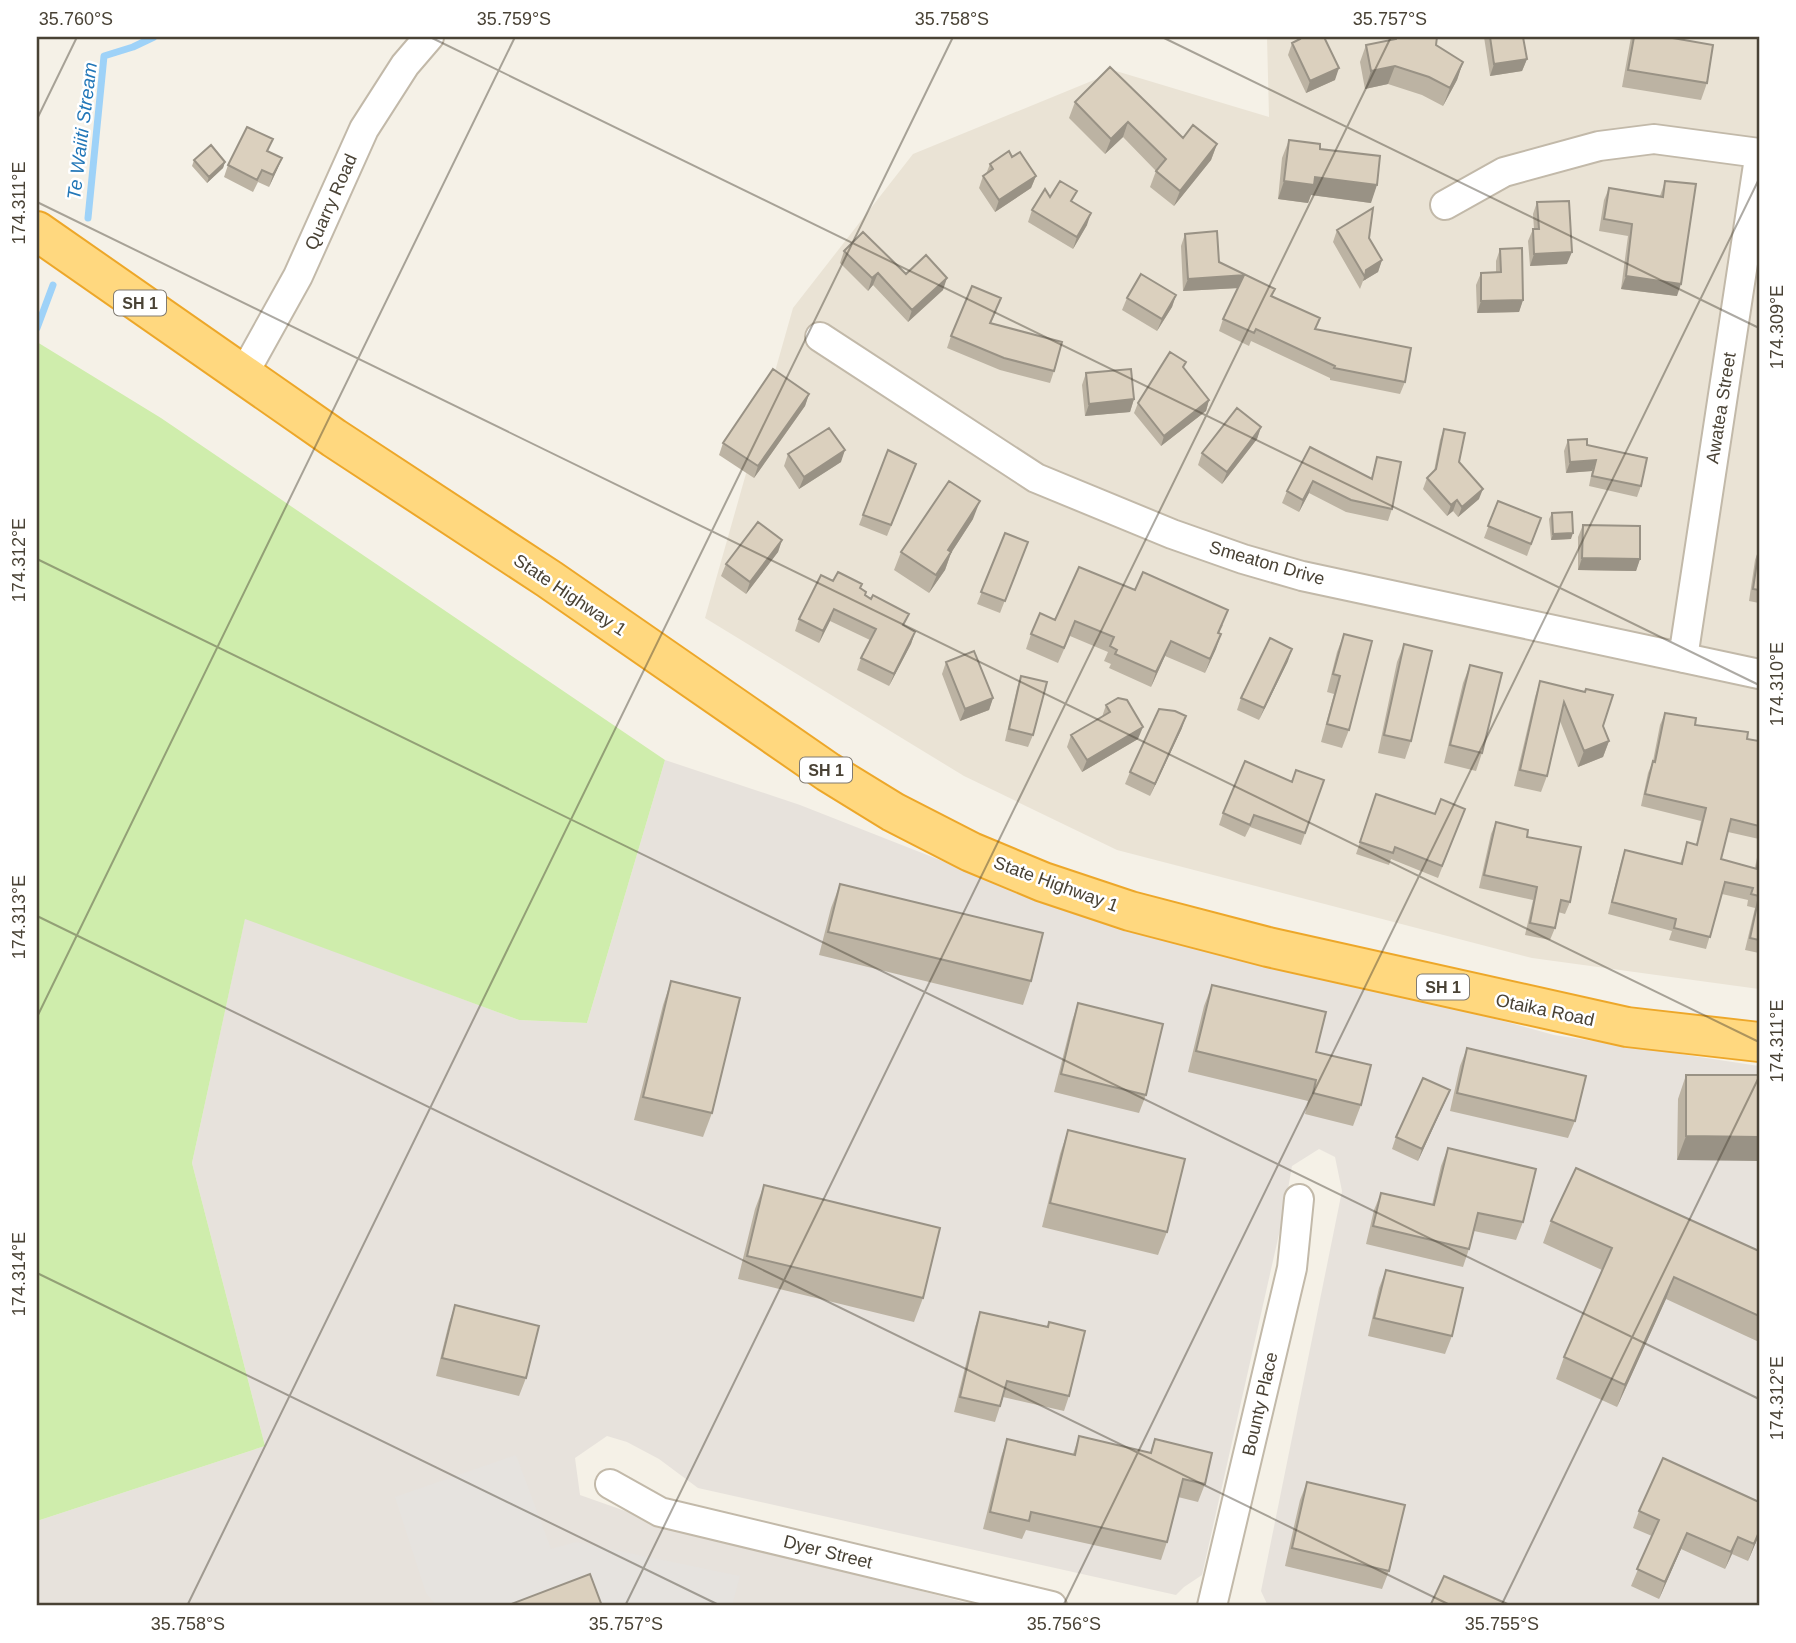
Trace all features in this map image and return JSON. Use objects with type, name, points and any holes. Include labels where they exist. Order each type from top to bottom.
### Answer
[{"type":"highway","name":"State Highway 1","points":[[37,231],[243,375],[549,579],[753,722],[893,812],[971,852],[1043,882],[1130,911]]},
{"type":"highway","name":"Otaika Road","points":[[1130,911],[1268,947],[1566,1015],[1628,1027],[1759,1042]]},
{"type":"street","name":"Quarry Road","points":[[243,375],[298,276],[364,128],[405,65],[429,37]]},
{"type":"street","points":[[1445,205],[1504,172],[1599,146],[1654,139],[1759,155]]},
{"type":"street","name":"Awatea Street","points":[[1683,658],[1759,155]]},
{"type":"street","name":"Smeaton Drive","points":[[820,337],[1019,469],[1163,530],[1243,559],[1302,576],[1759,674]]},
{"type":"street","name":"Bounty Place","points":[[1212,1606],[1292,1268],[1299,1199]]},
{"type":"street","name":"Dyer Street","points":[[610,1484],[660,1512],[1052,1606]]},
{"type":"shaded area","points":[[1267,37],[1759,37],[1759,989],[1532,958],[1117,850],[964,776],[705,618],[793,308],[913,154],[1116,71],[1269,117]]},
{"type":"shaded area","points":[[665,760],[800,805],[1001,884],[1554,1035],[1759,1066],[1759,1606],[1268,1606],[1261,1591],[1342,1191],[1335,1157],[1319,1149],[1292,1166],[1202,1575],[1176,1595],[698,1488],[659,1459],[627,1442],[607,1436],[575,1458],[580,1495],[662,1524],[979,1606],[37,1606],[37,1521],[265,1446],[192,1163],[245,918],[519,1020],[587,1023]]},
{"type":"shaded area","points":[[516,1455],[551,1549],[576,1542],[740,1576],[732,1606],[437,1606],[426,1593],[395,1497]]},
{"type":"green space","points":[[37,342],[161,418],[665,760],[587,1023],[519,1020],[245,919],[192,1163],[265,1446],[37,1521]]},
{"type":"building","points":[[1299,37],[1324,37],[1339,68],[1310,81],[1292,43],[1300,39]]},
{"type":"building","points":[[1396,37],[1437,37],[1436,45],[1463,62],[1450,88],[1429,77],[1395,66],[1371,71],[1366,45]]},
{"type":"building","points":[[1490,37],[1523,37],[1527,59],[1494,64]]},
{"type":"building","points":[[1634,37],[1667,37],[1713,45],[1707,83],[1628,70]]},
{"type":"building","points":[[1110,67],[1183,138],[1193,125],[1217,144],[1180,191],[1156,171],[1166,159],[1128,122],[1111,139],[1075,102]]},
{"type":"building","points":[[247,127],[273,139],[267,151],[282,158],[273,175],[262,170],[257,180],[228,165]]},
{"type":"building","points":[[1289,140],[1320,144],[1320,149],[1380,156],[1377,185],[1315,177],[1314,185],[1284,181]]},
{"type":"building","points":[[211,145],[225,162],[209,177],[194,160]]},
{"type":"building","points":[[1009,151],[1012,157],[1020,152],[1036,176],[999,200],[983,176],[993,169],[990,164]]},
{"type":"building","points":[[1060,181],[1077,191],[1071,201],[1091,213],[1077,237],[1032,210],[1045,189],[1050,197]]},
{"type":"building","points":[[1665,181],[1696,184],[1681,284],[1626,276],[1632,224],[1604,219],[1609,188],[1663,197]]},
{"type":"building","points":[[1569,201],[1572,252],[1534,254],[1533,229],[1539,229],[1537,202]]},
{"type":"building","points":[[1373,208],[1369,238],[1382,260],[1366,270],[1365,277],[1337,230]]},
{"type":"building","points":[[1217,231],[1219,262],[1275,289],[1271,296],[1320,318],[1315,329],[1411,348],[1405,382],[1334,368],[1335,366],[1256,329],[1254,333],[1223,319],[1244,275],[1188,279],[1185,234]]},
{"type":"building","points":[[863,232],[906,274],[926,255],[947,278],[912,310],[878,273],[872,278],[844,251]]},
{"type":"building","points":[[1522,248],[1523,300],[1481,301],[1481,273],[1501,272],[1500,249]]},
{"type":"building","points":[[1141,274],[1176,295],[1162,319],[1127,298]]},
{"type":"building","points":[[972,286],[1001,298],[990,323],[1062,342],[1054,371],[1004,358],[951,336]]},
{"type":"building","points":[[1170,352],[1186,362],[1183,367],[1209,400],[1164,436],[1138,403]]},
{"type":"building","points":[[773,369],[809,394],[758,466],[723,443]]},
{"type":"building","points":[[1131,369],[1134,399],[1089,404],[1086,373]]},
{"type":"building","points":[[1237,408],[1261,427],[1227,472],[1202,453]]},
{"type":"building","points":[[829,428],[845,450],[804,477],[788,454]]},
{"type":"building","points":[[1444,429],[1465,433],[1459,462],[1483,489],[1462,507],[1457,500],[1451,505],[1427,478],[1436,469]]},
{"type":"building","points":[[1587,439],[1587,445],[1647,458],[1641,486],[1592,476],[1596,460],[1570,462],[1568,440]]},
{"type":"building","points":[[1310,447],[1372,479],[1377,457],[1401,462],[1392,509],[1351,500],[1313,481],[1303,500],[1287,491]]},
{"type":"building","points":[[888,450],[916,464],[891,525],[863,515]]},
{"type":"building","points":[[949,481],[980,501],[948,550],[951,552],[936,575],[901,552]]},
{"type":"building","points":[[1498,501],[1541,518],[1531,544],[1488,526]]},
{"type":"building","points":[[1572,512],[1573,533],[1553,534],[1552,513]]},
{"type":"building","points":[[758,522],[782,540],[750,582],[726,564]]},
{"type":"building","points":[[1583,525],[1640,526],[1640,559],[1582,558]]},
{"type":"building","points":[[1005,533],[1028,542],[1005,601],[981,592]]},
{"type":"building","points":[[1759,548],[1759,590],[1753,589]]},
{"type":"building","points":[[1079,567],[1135,590],[1143,572],[1228,610],[1210,659],[1171,641],[1156,672],[1115,654],[1117,650],[1110,646],[1114,637],[1075,621],[1064,648],[1031,634],[1040,613],[1055,620]]},
{"type":"building","points":[[838,572],[862,584],[860,588],[871,599],[873,595],[909,614],[903,625],[915,632],[894,674],[861,658],[876,629],[834,609],[823,631],[799,619],[821,575],[833,581]]},
{"type":"building","points":[[1344,634],[1372,641],[1349,730],[1327,724],[1340,676],[1333,674]]},
{"type":"building","points":[[1270,638],[1292,649],[1264,708],[1241,698]]},
{"type":"building","points":[[1404,644],[1432,651],[1411,741],[1384,735]]},
{"type":"building","points":[[974,651],[993,698],[965,709],[946,662]]},
{"type":"building","points":[[1470,665],[1502,673],[1482,753],[1450,745]]},
{"type":"building","points":[[1021,676],[1047,682],[1033,735],[1009,729]]},
{"type":"building","points":[[1540,681],[1585,692],[1586,689],[1613,695],[1603,726],[1609,741],[1584,751],[1564,702],[1547,776],[1520,770]]},
{"type":"building","points":[[1118,698],[1127,700],[1143,727],[1087,760],[1071,735],[1110,712],[1106,705]]},
{"type":"building","points":[[1159,709],[1186,716],[1155,784],[1130,772]]},
{"type":"building","points":[[1665,713],[1696,718],[1695,725],[1748,732],[1747,739],[1759,741],[1759,826],[1731,819],[1721,859],[1757,869],[1759,856],[1759,896],[1751,894],[1753,888],[1725,882],[1710,937],[1674,928],[1676,919],[1612,902],[1625,850],[1682,864],[1687,842],[1697,845],[1706,808],[1645,794]]},
{"type":"building","points":[[1245,761],[1292,782],[1296,770],[1324,780],[1305,833],[1254,815],[1250,825],[1223,813]]},
{"type":"building","points":[[1376,794],[1435,814],[1441,799],[1465,809],[1442,866],[1395,847],[1393,853],[1360,842]]},
{"type":"building","points":[[1496,822],[1528,830],[1527,837],[1581,847],[1570,902],[1561,900],[1555,928],[1530,923],[1537,887],[1484,875]]},
{"type":"building","points":[[840,884],[1043,933],[1031,981],[828,932]]},
{"type":"building","points":[[1759,896],[1759,940],[1750,938]]},
{"type":"building","points":[[671,981],[740,998],[712,1113],[643,1097]]},
{"type":"building","points":[[1212,985],[1326,1012],[1316,1052],[1371,1065],[1361,1105],[1313,1093],[1316,1080],[1196,1051]]},
{"type":"building","points":[[1078,1003],[1163,1024],[1146,1095],[1061,1074]]},
{"type":"building","points":[[1467,1048],[1586,1076],[1575,1121],[1457,1093]]},
{"type":"building","points":[[1686,1075],[1759,1075],[1759,1137],[1686,1136]]},
{"type":"building","points":[[1423,1078],[1450,1090],[1422,1149],[1396,1137]]},
{"type":"building","points":[[1068,1130],[1185,1159],[1167,1232],[1050,1203]]},
{"type":"building","points":[[1448,1148],[1536,1169],[1523,1222],[1478,1213],[1469,1249],[1373,1226],[1381,1193],[1434,1205]]},
{"type":"building","points":[[1576,1168],[1759,1251],[1759,1316],[1674,1277],[1625,1385],[1564,1357],[1612,1248],[1551,1221]]},
{"type":"building","points":[[764,1185],[940,1228],[923,1298],[747,1256]]},
{"type":"building","points":[[1386,1270],[1463,1288],[1452,1336],[1374,1318]]},
{"type":"building","points":[[455,1305],[539,1326],[526,1378],[442,1358]]},
{"type":"building","points":[[980,1312],[1048,1327],[1049,1322],[1085,1331],[1069,1396],[1007,1381],[1000,1406],[960,1397]]},
{"type":"building","points":[[1079,1436],[1151,1453],[1155,1439],[1212,1453],[1205,1484],[1183,1479],[1167,1542],[1031,1512],[1029,1521],[990,1512],[1007,1439],[1075,1455]]},
{"type":"building","points":[[1663,1458],[1759,1502],[1759,1532],[1754,1544],[1738,1537],[1731,1552],[1687,1533],[1665,1582],[1637,1569],[1659,1520],[1639,1511]]},
{"type":"building","points":[[1307,1482],[1405,1505],[1389,1571],[1292,1548]]},
{"type":"building","points":[[590,1574],[602,1606],[506,1606]]},
{"type":"building","points":[[1444,1576],[1512,1606],[1430,1606]]},
{"type":"waterway","name":"Te Waiiti Stream","points":[[88,218],[104,56],[154,37]]},
{"type":"waterway","name":"Te Waiiti Stream","points":[[37,328],[53,285]]}]
